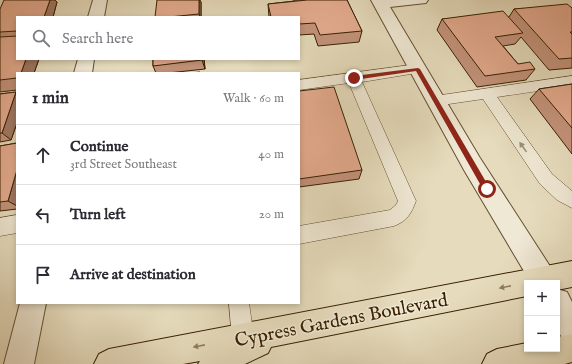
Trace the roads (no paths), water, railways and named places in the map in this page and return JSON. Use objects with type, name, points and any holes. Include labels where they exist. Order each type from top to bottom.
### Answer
[{"type":"main road","name":"Cypress Gardens Boulevard","points":[[549,280],[572,274]]},
{"type":"main road","name":"Cypress Gardens Boulevard","points":[[109,364],[524,285]]},
{"type":"main road","points":[[213,364],[288,329]]},
{"type":"main road","points":[[497,364],[572,348]]},
{"type":"street","points":[[96,16],[100,0]]},
{"type":"street","points":[[421,0],[379,2],[483,183],[544,280]]},
{"type":"street","points":[[83,72],[86,60]]},
{"type":"street","points":[[19,364],[33,304]]},
{"type":"street","points":[[560,307],[572,328]]},
{"type":"lane","points":[[300,85],[418,69]]},
{"type":"lane","points":[[300,235],[394,218],[403,211],[408,201],[354,78]]},
{"type":"lane","points":[[435,100],[572,81]]},
{"type":"lane","points":[[486,93],[546,179],[563,195],[572,200]]},
{"type":"lane","points":[[0,227],[16,224]]},
{"type":"lane","points":[[239,304],[243,338]]}]
